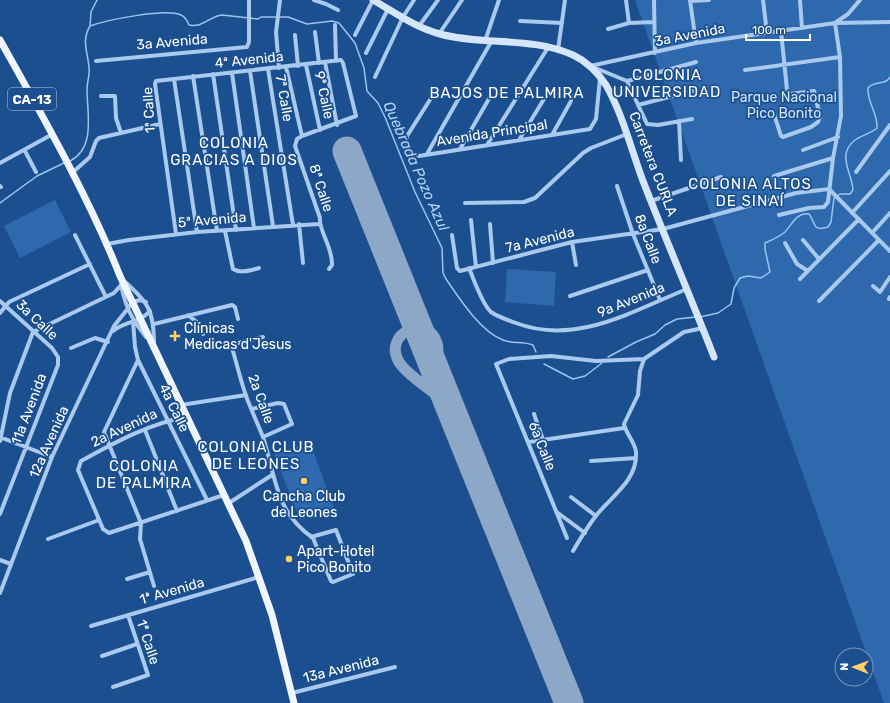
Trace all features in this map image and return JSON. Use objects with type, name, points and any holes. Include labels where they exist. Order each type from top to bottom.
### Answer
[{"type":"main road","name":"Carretera CURLA","points":[[373,0],[419,26],[439,34],[488,41],[528,42],[549,46],[574,56],[590,66],[600,77],[617,106],[652,201],[714,357]]},
{"type":"main road","name":"CA-13","points":[[0,40],[64,158],[107,244],[120,276],[133,302],[137,320],[154,346],[229,503],[259,577],[281,645],[294,703]]},
{"type":"street","name":"3a Avenida","points":[[96,61],[246,46],[248,44],[250,16],[249,0]]},
{"type":"street","points":[[279,68],[276,32],[280,0]]},
{"type":"street","points":[[314,0],[338,10]]},
{"type":"street","points":[[355,35],[373,0]]},
{"type":"street","points":[[375,77],[403,17],[414,0]]},
{"type":"street","points":[[419,26],[438,0]]},
{"type":"street","points":[[439,34],[462,0]]},
{"type":"street","points":[[427,154],[488,41],[499,0]]},
{"type":"street","points":[[558,50],[565,0],[560,0]]},
{"type":"street","points":[[654,0],[655,53]]},
{"type":"street","points":[[696,43],[690,1],[709,0]]},
{"type":"street","points":[[763,0],[767,33]]},
{"type":"street","points":[[800,0],[802,28]]},
{"type":"street","points":[[779,215],[808,208],[824,207],[828,202],[833,158],[841,116],[840,57],[834,24],[848,14],[860,0]]},
{"type":"street","points":[[627,1],[629,23]]},
{"type":"street","points":[[366,53],[388,9]]},
{"type":"street","points":[[520,21],[562,23]]},
{"type":"street","points":[[608,29],[629,23],[654,22]]},
{"type":"street","name":"3a Avenida","points":[[590,66],[696,43],[834,24],[890,22]]},
{"type":"street","points":[[302,136],[337,125],[356,116],[343,63],[339,60],[335,25]]},
{"type":"street","points":[[773,111],[782,137],[811,127],[818,122],[820,116],[814,91],[790,94],[787,90],[781,31]]},
{"type":"street","points":[[315,32],[319,63]]},
{"type":"street","points":[[295,35],[298,66]]},
{"type":"street","points":[[487,145],[549,46]]},
{"type":"street","points":[[745,70],[785,66],[840,57]]},
{"type":"street","name":"4ª Avenida","points":[[158,80],[298,66],[339,60]]},
{"type":"street","points":[[325,62],[337,125]]},
{"type":"street","points":[[590,66],[626,81],[696,62]]},
{"type":"street","name":"9ª Calle","points":[[306,65],[320,130]]},
{"type":"street","name":"8ª Calle","points":[[286,67],[302,136],[297,139],[295,146],[320,218],[319,224],[324,231],[331,253],[332,265],[329,269]]},
{"type":"street","name":"7ª Calle","points":[[268,69],[293,225]]},
{"type":"street","points":[[250,71],[273,226]]},
{"type":"street","points":[[232,73],[254,228]]},
{"type":"street","points":[[213,74],[236,230]]},
{"type":"street","points":[[193,76],[216,231]]},
{"type":"street","name":"Avenida Principal","points":[[432,95],[410,131],[406,142],[407,147],[412,154],[419,156],[584,130],[594,125],[600,77]]},
{"type":"street","points":[[174,79],[197,232]]},
{"type":"street","name":"1ª Calle","points":[[158,80],[155,84],[176,234]]},
{"type":"street","points":[[626,81],[647,124],[653,126],[692,119]]},
{"type":"street","points":[[552,135],[571,101],[571,96],[561,89]]},
{"type":"street","points":[[638,104],[696,90]]},
{"type":"street","points":[[519,140],[547,94]]},
{"type":"street","points":[[101,96],[115,96],[116,118],[121,133]]},
{"type":"street","points":[[460,149],[490,97]]},
{"type":"street","points":[[679,122],[681,160]]},
{"type":"street","points":[[72,174],[90,157],[97,140],[160,124]]},
{"type":"street","points":[[856,172],[890,125]]},
{"type":"street","points":[[464,203],[524,202],[535,198],[583,153],[591,148],[627,134]]},
{"type":"street","points":[[0,162],[25,151],[51,135]]},
{"type":"street","points":[[803,150],[838,137]]},
{"type":"street","points":[[25,151],[36,172]]},
{"type":"street","points":[[774,176],[833,158]]},
{"type":"street","points":[[852,213],[890,172]]},
{"type":"street","points":[[652,201],[721,177]]},
{"type":"street","name":"8a Calle","points":[[617,186],[633,234],[660,300]]},
{"type":"street","points":[[829,189],[890,251]]},
{"type":"street","name":"7a Avenida","points":[[469,268],[572,242],[663,229],[796,193],[829,189]]},
{"type":"street","points":[[872,233],[890,213]]},
{"type":"street","points":[[471,220],[476,267]]},
{"type":"street","points":[[800,279],[858,220]]},
{"type":"street","points":[[299,224],[303,263]]},
{"type":"street","name":"5ª Avenida","points":[[107,244],[197,232],[299,224],[319,224]]},
{"type":"street","points":[[490,224],[493,263]]},
{"type":"street","points":[[225,231],[233,269],[237,272],[243,272],[259,268]]},
{"type":"street","points":[[76,235],[106,297]]},
{"type":"street","points":[[452,235],[457,268],[460,270],[469,268]]},
{"type":"street","points":[[803,240],[819,259]]},
{"type":"street","points":[[819,301],[879,240]]},
{"type":"street","points":[[572,242],[576,265]]},
{"type":"street","points":[[786,243],[797,264],[808,270]]},
{"type":"street","points":[[0,313],[9,302],[90,264]]},
{"type":"street","name":"9a Avenida","points":[[469,268],[480,294],[491,312],[528,327],[569,331],[604,324],[687,289]]},
{"type":"street","points":[[570,296],[648,270]]},
{"type":"street","points":[[120,276],[127,308],[137,320]]},
{"type":"street","points":[[120,276],[146,302],[154,324],[154,346]]},
{"type":"street","points":[[872,286],[880,292],[890,277]]},
{"type":"street","points":[[52,457],[0,439],[10,393],[33,332],[114,294],[122,285]]},
{"type":"street","points":[[114,294],[124,296]]},
{"type":"street","points":[[133,302],[140,300],[146,302]]},
{"type":"street","name":"3a Calle","points":[[0,301],[52,348],[58,357]]},
{"type":"street","name":"12a Avenida","points":[[0,593],[52,457],[108,342],[114,326],[133,302]]},
{"type":"street","points":[[154,324],[234,305],[238,319]]},
{"type":"street","points":[[112,331],[122,324],[137,320],[150,311]]},
{"type":"street","points":[[188,316],[198,323],[203,334]]},
{"type":"street","name":"4a Calle","points":[[137,320],[134,347],[138,360],[208,500]]},
{"type":"street","points":[[573,551],[596,516],[628,482],[636,458],[635,447],[624,428],[625,420],[638,395],[640,371],[644,358],[684,332],[703,328]]},
{"type":"street","name":"2a Calle","points":[[263,337],[234,344],[232,348],[246,395],[263,437],[272,475],[284,507],[293,520],[311,537],[333,582],[352,575],[353,572],[336,530],[334,529],[311,537]]},
{"type":"street","name":"3a Calle","points":[[71,348],[95,338],[108,342]]},
{"type":"street","name":"6a Calle","points":[[567,538],[496,364],[509,359],[551,356],[596,361],[644,358]]},
{"type":"street","name":"11a Avenida","points":[[0,514],[58,365],[58,357]]},
{"type":"street","points":[[138,360],[124,386],[104,432],[142,523],[140,539],[154,586]]},
{"type":"street","points":[[181,405],[246,395]]},
{"type":"street","points":[[252,409],[282,403],[292,422],[291,425],[263,437]]},
{"type":"street","points":[[534,414],[543,440]]},
{"type":"street","name":"2a Avenida","points":[[99,520],[78,470],[81,461],[110,446],[168,420],[187,417]]},
{"type":"street","points":[[528,442],[624,428]]},
{"type":"street","points":[[144,430],[177,511]]},
{"type":"street","points":[[591,461],[636,458]]},
{"type":"street","points":[[229,503],[272,475]]},
{"type":"street","points":[[48,539],[99,520],[106,532],[109,533],[225,494]]},
{"type":"street","points":[[570,497],[596,516]]},
{"type":"street","points":[[558,513],[585,533]]},
{"type":"street","points":[[0,560],[11,564]]},
{"type":"street","points":[[127,578],[150,572]]},
{"type":"street","name":"1ª Avenida","points":[[91,626],[259,577]]},
{"type":"street","name":"1ª Calle","points":[[113,687],[148,675],[128,615]]},
{"type":"street","points":[[102,656],[138,644]]},
{"type":"street","name":"13a Avenida","points":[[292,693],[395,667]]},
{"type":"green space","name":"Parque Nacional Pico Bonito","points":[[635,0],[890,0],[890,703],[884,703],[874,675],[874,647],[864,647]]},
{"type":"green space","points":[[55,200],[71,232],[20,258],[4,226]]},
{"type":"green space","points":[[507,269],[556,272],[554,306],[505,302]]},
{"type":"green space","name":"Cancha Club de Leones","points":[[310,442],[334,508],[300,520],[274,454]]},
{"type":"waterway","points":[[90,26],[91,12],[97,0]]},
{"type":"waterway","name":"Quebrada Pozo Azul","points":[[70,161],[84,148],[87,139],[87,89],[89,71],[85,42],[87,31],[90,26],[122,18],[162,13],[181,15],[185,18],[189,25],[198,25],[214,17],[222,15],[258,19],[261,17],[288,17],[307,24],[332,21],[339,23],[355,43],[364,68],[367,91],[378,103],[385,117],[415,192],[442,248],[443,273],[446,279],[478,322],[494,336],[506,341],[533,345],[536,352]]},
{"type":"waterway","name":"Quebrada Pozo Azul","points":[[700,317],[718,313],[731,304],[734,288],[740,278],[748,276],[761,278],[770,272],[765,243],[785,232],[798,217],[809,214],[815,226],[819,228],[828,227],[831,222],[834,198],[840,194],[850,194],[853,190],[846,164],[849,146],[855,140],[877,128],[876,118],[869,98],[868,88],[873,84],[888,80],[890,77]]},
{"type":"waterway","name":"Quebrada Pozo Azul","points":[[0,203],[37,176],[64,163]]},
{"type":"waterway","name":"Quebrada Pozo Azul","points":[[608,357],[655,334],[665,325],[677,319],[696,317]]},
{"type":"waterway","name":"Quebrada Pozo Azul","points":[[544,364],[573,379],[585,376],[602,363]]},
{"type":"taxiway","points":[[435,370],[438,349],[437,343],[432,334],[425,329],[417,328],[408,330],[401,335],[396,343],[395,352],[399,362],[414,377],[446,402],[451,409]]},
{"type":"taxiway","points":[[563,703],[564,690]]},
{"type":"runway","points":[[347,151],[569,703]]},
{"type":"place","name":"Clínicas Medicas d'Jesus","points":[[175,336]]},
{"type":"place","name":"Cancha Club de Leones","points":[[304,481]]},
{"type":"place","name":"Apart-Hotel Pico Bonito","points":[[289,559]]},
{"type":"district","name":"COLONIA UNIVERSIDAD","points":[[667,84]]},
{"type":"district","name":"BAJOS DE PALMIRA","points":[[507,93]]},
{"type":"district","name":"COLONIA GRACIAS A DIOS","points":[[234,152]]},
{"type":"district","name":"COLONIA ALTOS DE SINAÍ","points":[[750,192]]},
{"type":"district","name":"COLONIA CLUB DE LEONES","points":[[256,456]]},
{"type":"district","name":"COLONIA DE PALMIRA","points":[[144,474]]}]
